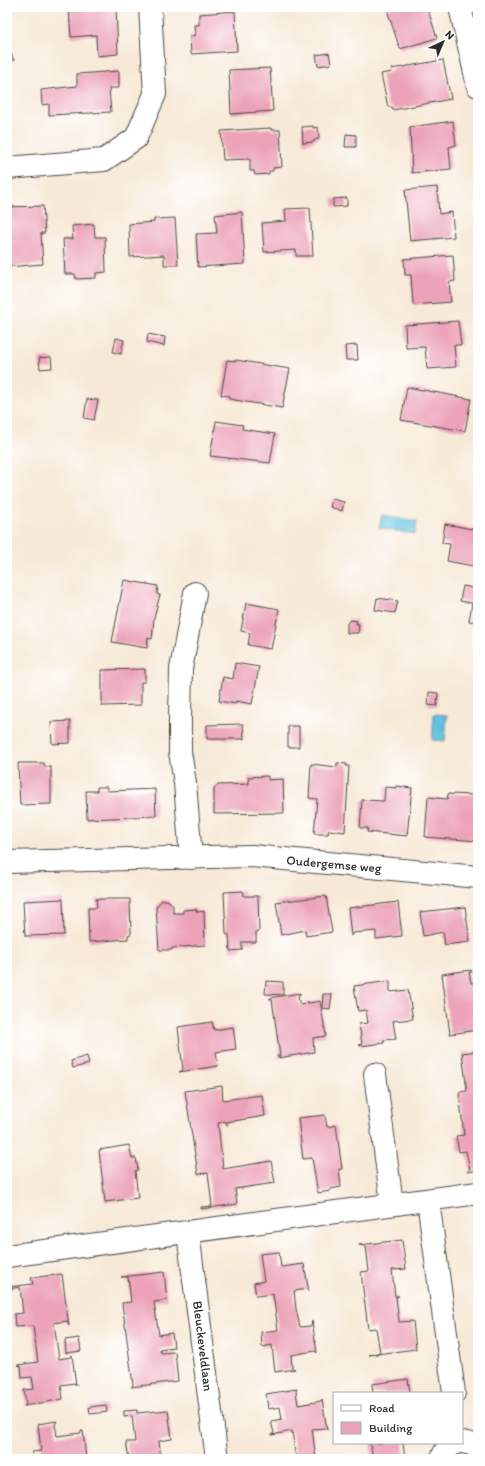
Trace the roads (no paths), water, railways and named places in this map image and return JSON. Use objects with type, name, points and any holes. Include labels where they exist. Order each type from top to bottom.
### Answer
[{"type":"street","points":[[7,168],[104,160],[136,138],[155,94],[150,7]]},
{"type":"street","points":[[460,7],[478,86]]},
{"type":"street","points":[[191,858],[185,783],[180,752],[180,683],[181,669],[195,593]]},
{"type":"street","name":"Oudergemse weg","points":[[7,862],[252,856],[478,877]]},
{"type":"street","points":[[375,1074],[392,1204]]},
{"type":"street","points":[[7,1256],[478,1193]]},
{"type":"street","points":[[428,1200],[454,1392]]},
{"type":"street","name":"Bleuckeveldlaan","points":[[188,1233],[217,1459]]},
{"type":"street","points":[[463,1442],[472,1444],[478,1448]]},
{"type":"street","points":[[441,1459],[447,1448],[454,1444]]},
{"type":"water","points":[[382,515],[417,521],[415,534],[379,528]]},
{"type":"water","points":[[434,714],[447,715],[445,741],[432,740]]}]
